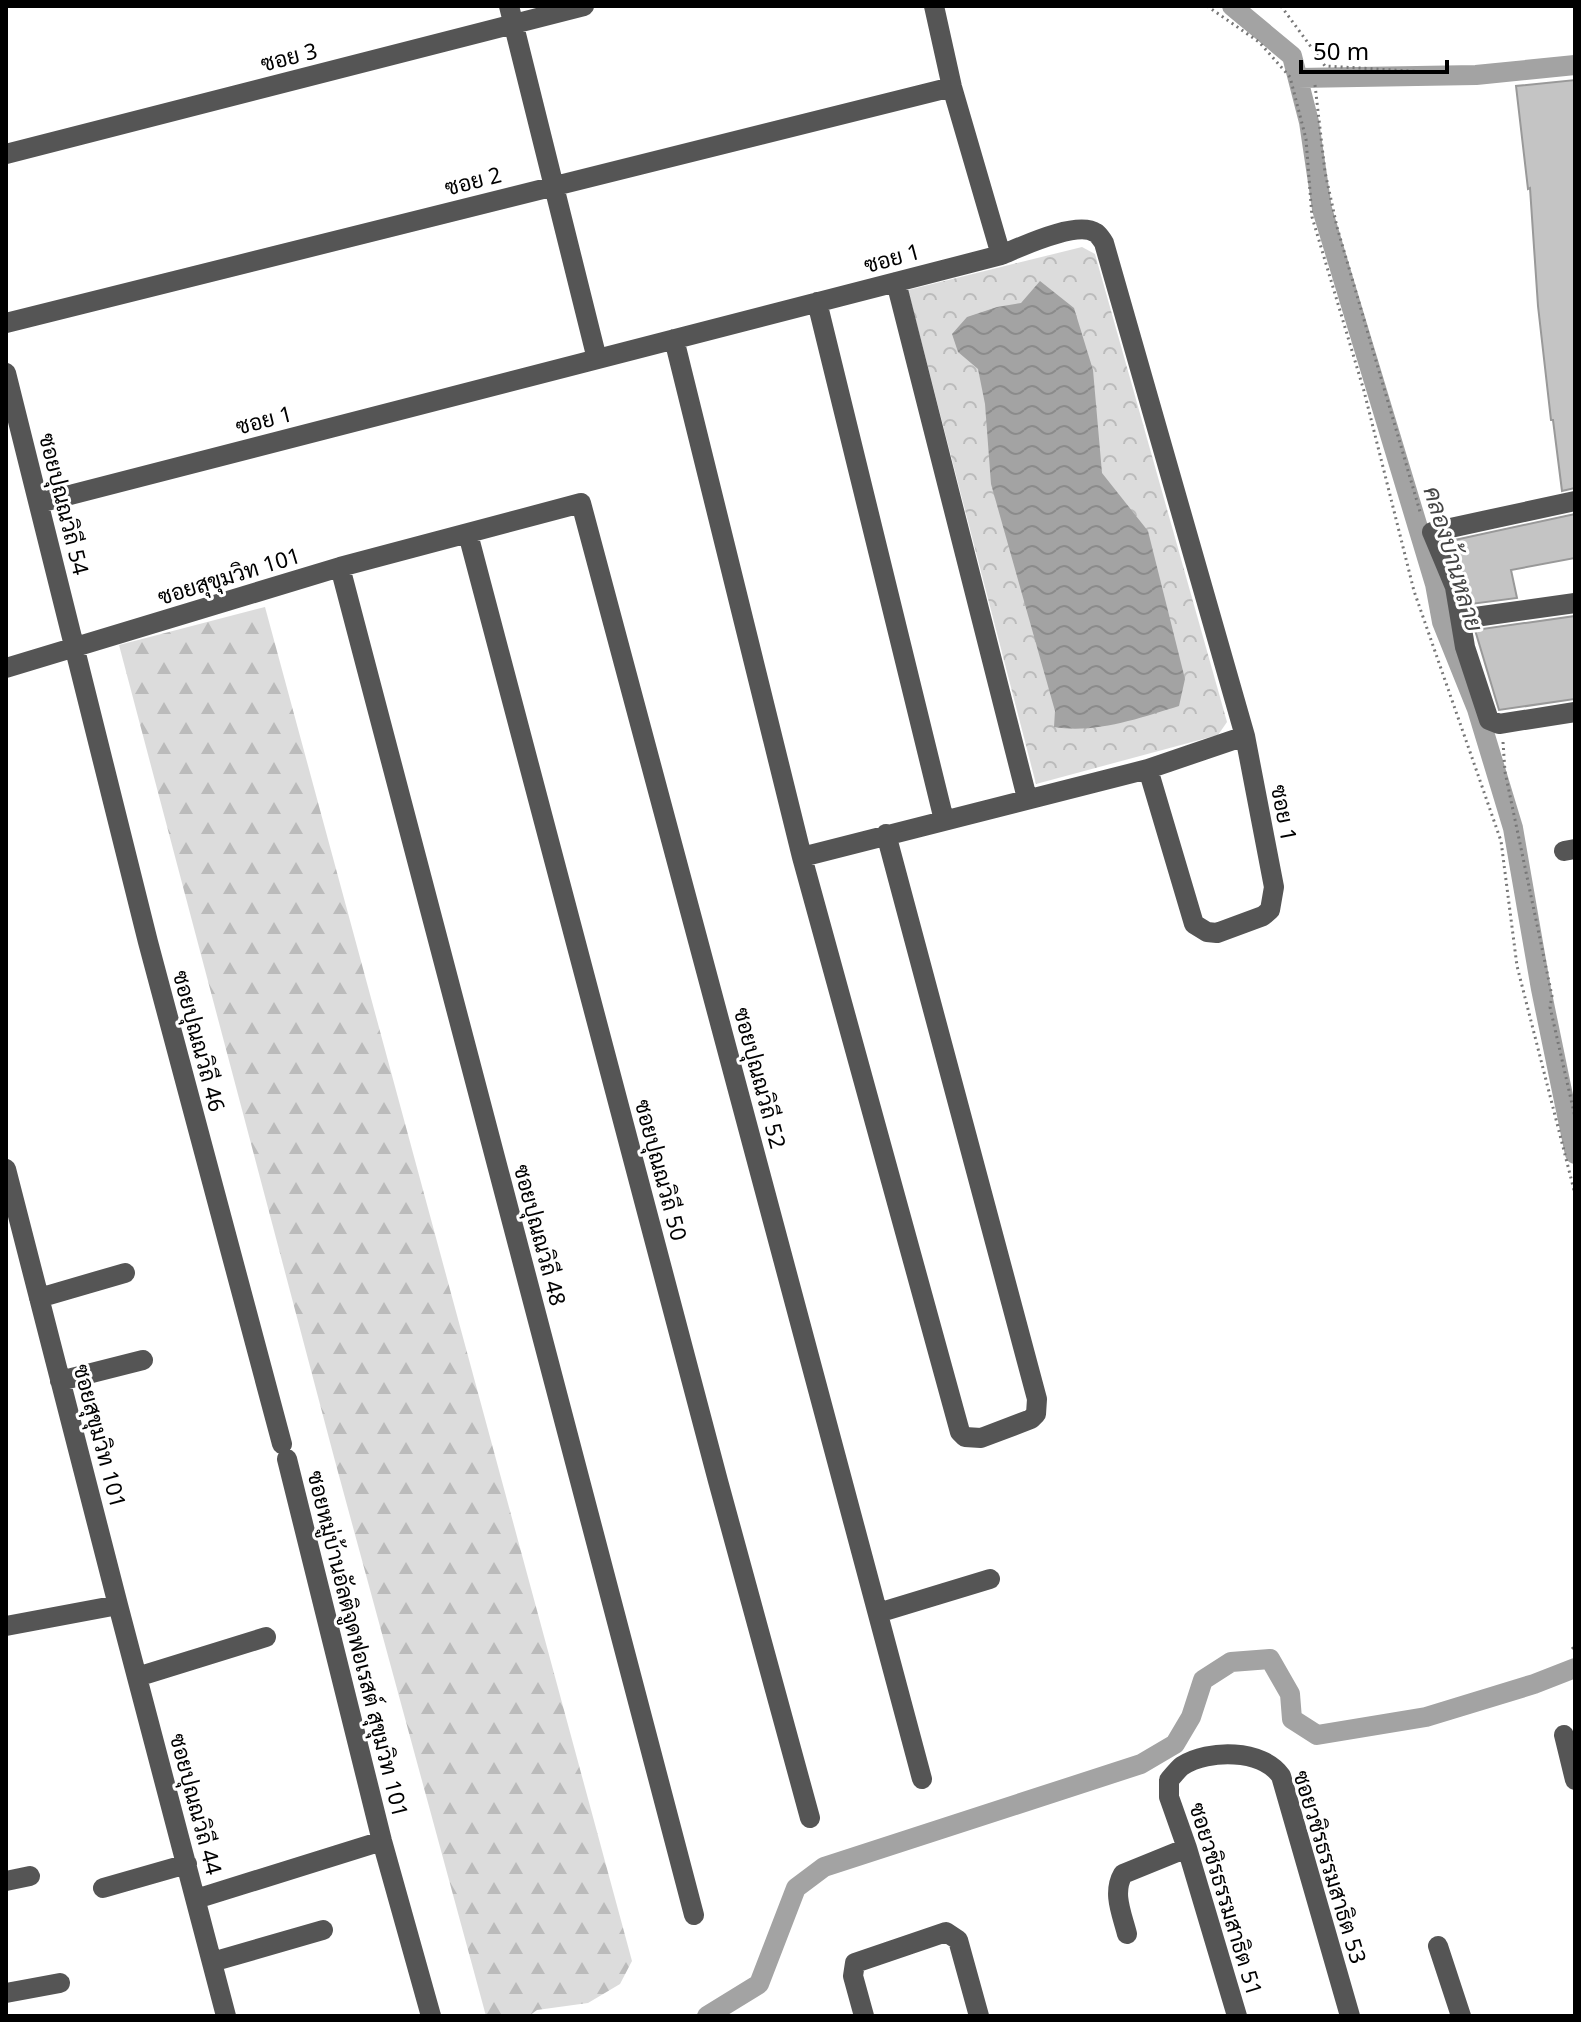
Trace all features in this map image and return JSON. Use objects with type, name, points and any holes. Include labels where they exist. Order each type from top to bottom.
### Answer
[{"type":"street","name":"ซอย 3","points":[[6,154],[512,15],[584,6]]},
{"type":"street","points":[[934,6],[952,87],[1001,255]]},
{"type":"street","points":[[512,15],[597,359]]},
{"type":"street","name":"ซอย 2","points":[[6,323],[952,87]]},
{"type":"street","name":"ซอย 1","points":[[39,503],[1001,255],[1070,230],[1087,229],[1097,233],[1104,243],[1245,736],[1274,887],[1270,910],[1263,916],[1217,933],[1207,932],[1194,924],[1148,769]]},
{"type":"street","points":[[896,282],[1027,798]]},
{"type":"street","points":[[817,302],[944,820]]},
{"type":"street","points":[[674,339],[802,857],[960,1432],[965,1437],[981,1438],[1031,1419],[1038,1407],[1037,1399],[886,834]]},
{"type":"street","name":"ซอยปุณณวิถี 54","points":[[6,373],[76,648]]},
{"type":"street","points":[[1575,501],[1432,532],[1455,587],[1465,647],[1489,720],[1499,724],[1575,712]]},
{"type":"street","name":"ซอยปุณณวิถี 52","points":[[468,534],[581,503],[922,1779]]},
{"type":"street","name":"ซอยสุขุมวิท 101","points":[[6,668],[340,567],[468,534]]},
{"type":"street","name":"ซอยปุณณวิถี 50","points":[[468,534],[810,1818]]},
{"type":"street","name":"ซอยปุณณวิถี 48","points":[[340,567],[694,1915]]},
{"type":"street","points":[[1461,619],[1575,603]]},
{"type":"street","name":"ซอยปุณณวิถี 46","points":[[76,648],[148,942],[285,1452]]},
{"type":"street","points":[[802,857],[1148,769],[1245,736]]},
{"type":"street","name":"ซอยสุขุมวิท 101","points":[[6,1169],[118,1605]]},
{"type":"street","points":[[39,1298],[125,1273]]},
{"type":"street","points":[[60,1381],[143,1360]]},
{"type":"street","name":"ซอยหมู่บ้านอัลติจูดฟอเรสต์ สุขุมวิท 101","points":[[285,1452],[382,1841],[431,2016]]},
{"type":"street","points":[[878,1613],[990,1579]]},
{"type":"street","points":[[6,1626],[118,1605]]},
{"type":"street","name":"ซอยปุณณวิถี 44","points":[[118,1605],[226,2016]]},
{"type":"street","points":[[137,1677],[266,1637]]},
{"type":"street","points":[[1564,1735],[1575,1780]]},
{"type":"street","name":"ซอยวชิรธรรมสาธิต 53","points":[[1169,1797],[1169,1780],[1182,1766],[1205,1758],[1230,1754],[1258,1757],[1274,1767],[1281,1776],[1350,2016]]},
{"type":"street","name":"ซอยวชิรธรรมสาธิต 51","points":[[1169,1797],[1237,2016]]},
{"type":"street","name":"ซอยหมู่บ้านอัลติจูดฟอเรสต์ สุขุมวิท 101","points":[[196,1899],[382,1841]]},
{"type":"street","points":[[1127,1934],[1117,1895],[1123,1874],[1187,1848]]},
{"type":"street","points":[[103,1888],[187,1864]]},
{"type":"street","points":[[6,1881],[30,1876]]},
{"type":"street","points":[[212,1962],[323,1930]]},
{"type":"street","points":[[864,2016],[853,1976],[855,1963],[946,1932],[956,1936],[979,2016]]},
{"type":"street","points":[[1438,1946],[1461,2016]]},
{"type":"street","points":[[6,1993],[60,1983]]},
{"type":"path","points":[[1207,6],[1259,42],[1290,77],[1306,139],[1312,217],[1364,391],[1414,591],[1501,841],[1517,966],[1575,1194]]},
{"type":"path","points":[[1281,6],[1325,66],[1427,72]]},
{"type":"path","points":[[1400,533],[1407,530]]},
{"type":"green space","points":[[1082,247],[1095,254],[1227,722],[1218,735],[1036,784],[908,290]]},
{"type":"green space","points":[[265,607],[632,1961],[620,1984],[588,2003],[537,2010],[529,2016],[486,2016],[119,645]]},
{"type":"water","points":[[1040,281],[1074,308],[1093,370],[1102,473],[1148,531],[1185,679],[1179,706],[1101,727],[1054,727],[1055,711],[991,484],[985,404],[978,369],[958,352],[952,334],[967,317],[1021,303]]},
{"type":"building","points":[[1575,80],[1575,488],[1562,491],[1538,306],[1530,188],[1516,86]]},
{"type":"building","points":[[1575,514],[1575,558],[1511,570],[1517,598],[1471,604],[1467,582],[1450,541]]},
{"type":"building","points":[[1575,616],[1575,699],[1499,710],[1475,630]]},
{"type":"waterway","name":"คลองบ้านหลาย","points":[[1232,6],[1292,56],[1309,122],[1322,209],[1435,584],[1442,622],[1477,709],[1513,828],[1541,989],[1575,1154]]},
{"type":"waterway","points":[[1298,78],[1476,75],[1575,65]]},
{"type":"waterway","points":[[707,2016],[759,1984],[796,1888],[824,1867],[1141,1764],[1175,1744],[1191,1717],[1203,1680],[1231,1662],[1270,1659],[1290,1694],[1292,1719],[1317,1735],[1426,1717],[1575,1668]]}]
